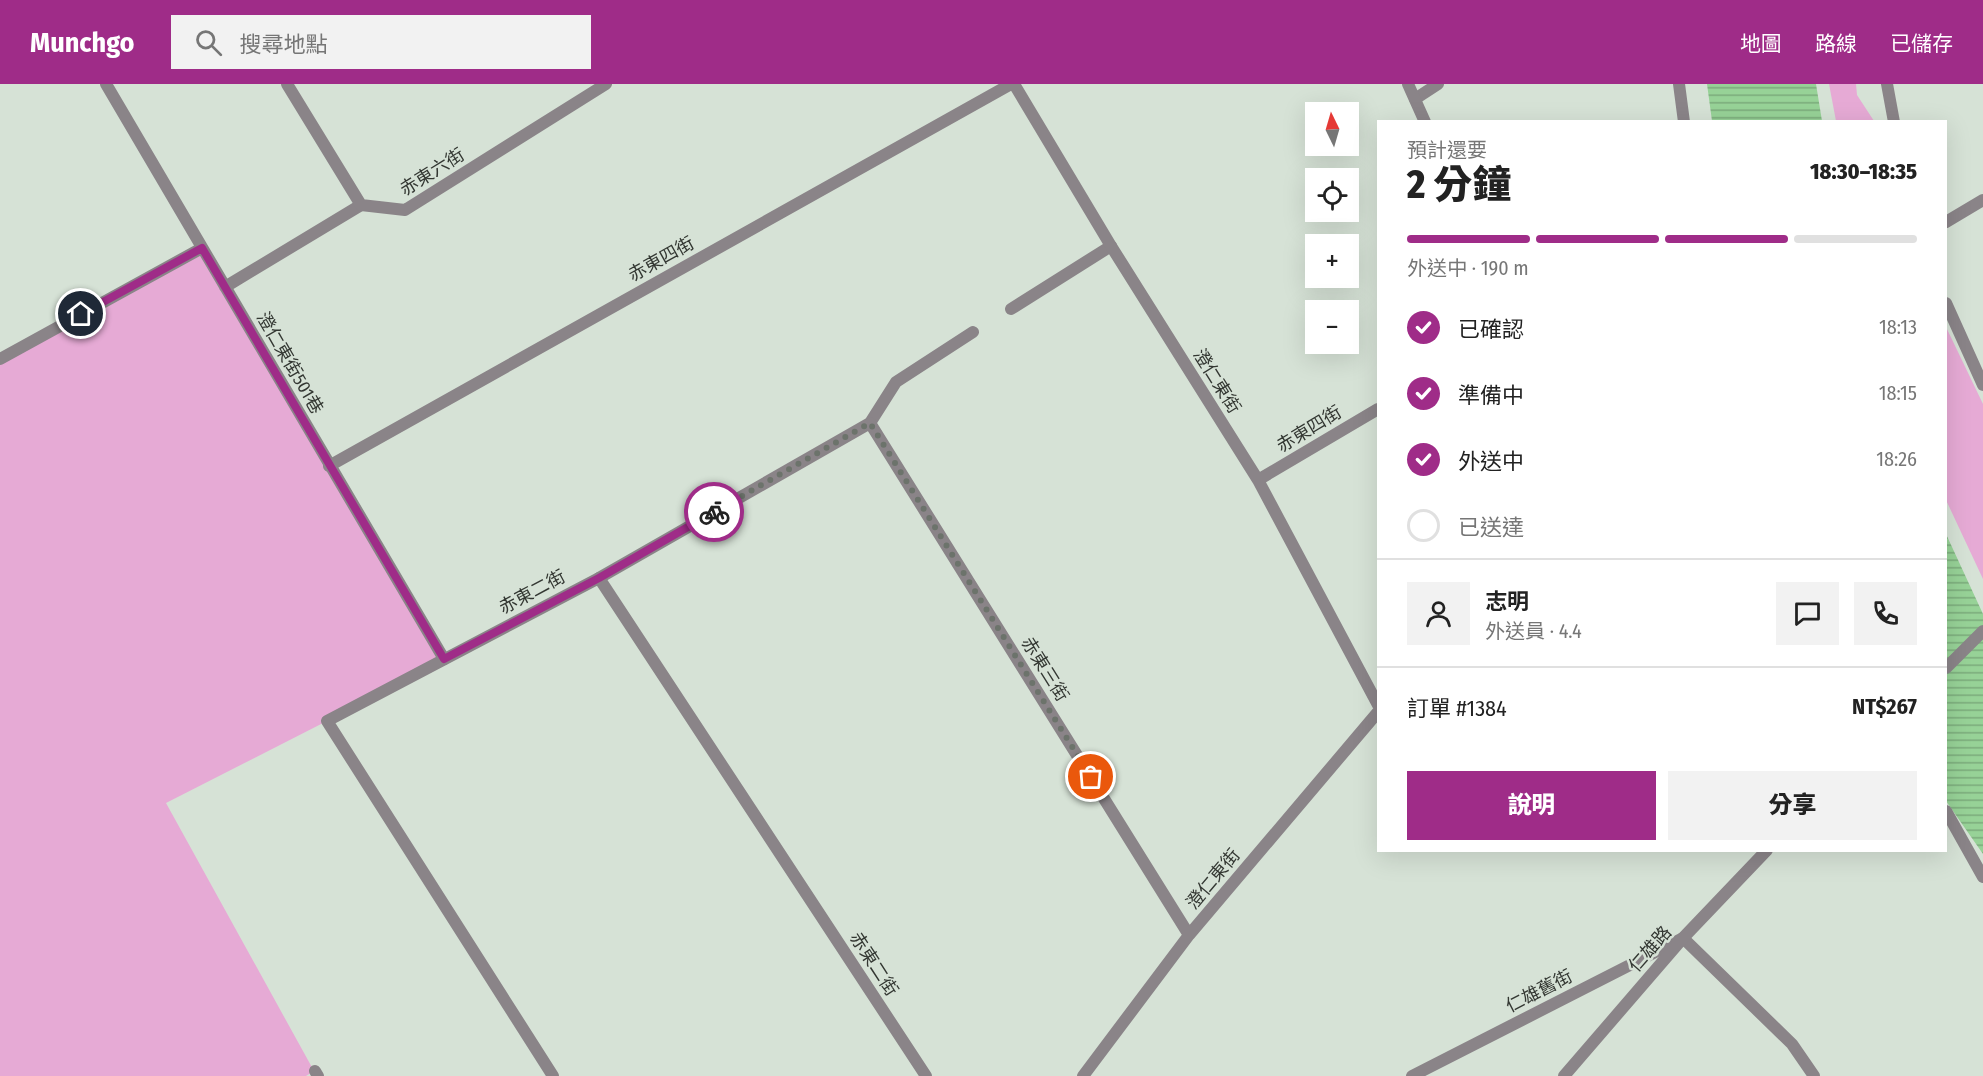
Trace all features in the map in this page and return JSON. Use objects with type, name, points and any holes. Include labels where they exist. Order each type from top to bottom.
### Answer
[{"type":"street","name":"澄仁東街501巷","points":[[106,84],[444,659]]},
{"type":"street","points":[[225,287],[361,205],[286,84]]},
{"type":"street","name":"赤東六街","points":[[361,205],[405,210],[606,84]]},
{"type":"street","name":"澄仁東街","points":[[1013,84],[1111,246],[1258,480],[1377,703]]},
{"type":"street","name":"赤東四街","points":[[329,466],[1013,84]]},
{"type":"street","points":[[1408,84],[1424,120]]},
{"type":"street","points":[[1415,99],[1438,84]]},
{"type":"street","points":[[1679,84],[1684,120]]},
{"type":"street","points":[[1887,84],[1894,120]]},
{"type":"street","points":[[1947,221],[1983,200]]},
{"type":"street","points":[[1011,309],[1111,246]]},
{"type":"street","points":[[0,359],[202,248]]},
{"type":"street","points":[[1947,305],[1983,385]]},
{"type":"street","points":[[599,578],[870,423],[896,382],[973,332]]},
{"type":"street","name":"赤東四街","points":[[1258,480],[1377,410]]},
{"type":"street","name":"赤東三街","points":[[870,423],[1189,934]]},
{"type":"street","name":"赤東二街","points":[[553,1076],[327,721],[599,578],[926,1076]]},
{"type":"street","points":[[1947,667],[1983,631]]},
{"type":"street","name":"澄仁東街","points":[[1083,1076],[1189,934],[1377,713]]},
{"type":"street","points":[[1947,813],[1983,878]]},
{"type":"street","name":"仁雄路","points":[[1564,1076],[1683,938],[1765,852]]},
{"type":"street","points":[[1683,938],[1792,1044],[1814,1076]]},
{"type":"street","name":"仁雄舊街","points":[[1412,1076],[1683,938]]},
{"type":"shaded area","points":[[1707,84],[1816,84],[1822,120],[1712,120]]},
{"type":"shaded area","points":[[1829,84],[1856,84],[1857,95],[1873,120],[1836,120]]},
{"type":"shaded area","points":[[202,248],[444,659],[166,803],[314,1071],[306,1076],[0,1076],[0,359]]},
{"type":"shaded area","points":[[1947,329],[1983,404],[1983,579],[1947,502]]},
{"type":"shaded area","points":[[1947,536],[1983,614],[1983,854],[1947,802]]},
{"type":"way so far","points":[[714,512],[870,423],[1091,777]]},
{"type":"route","points":[[81,314],[202,248],[444,659],[599,578],[714,512]]}]
